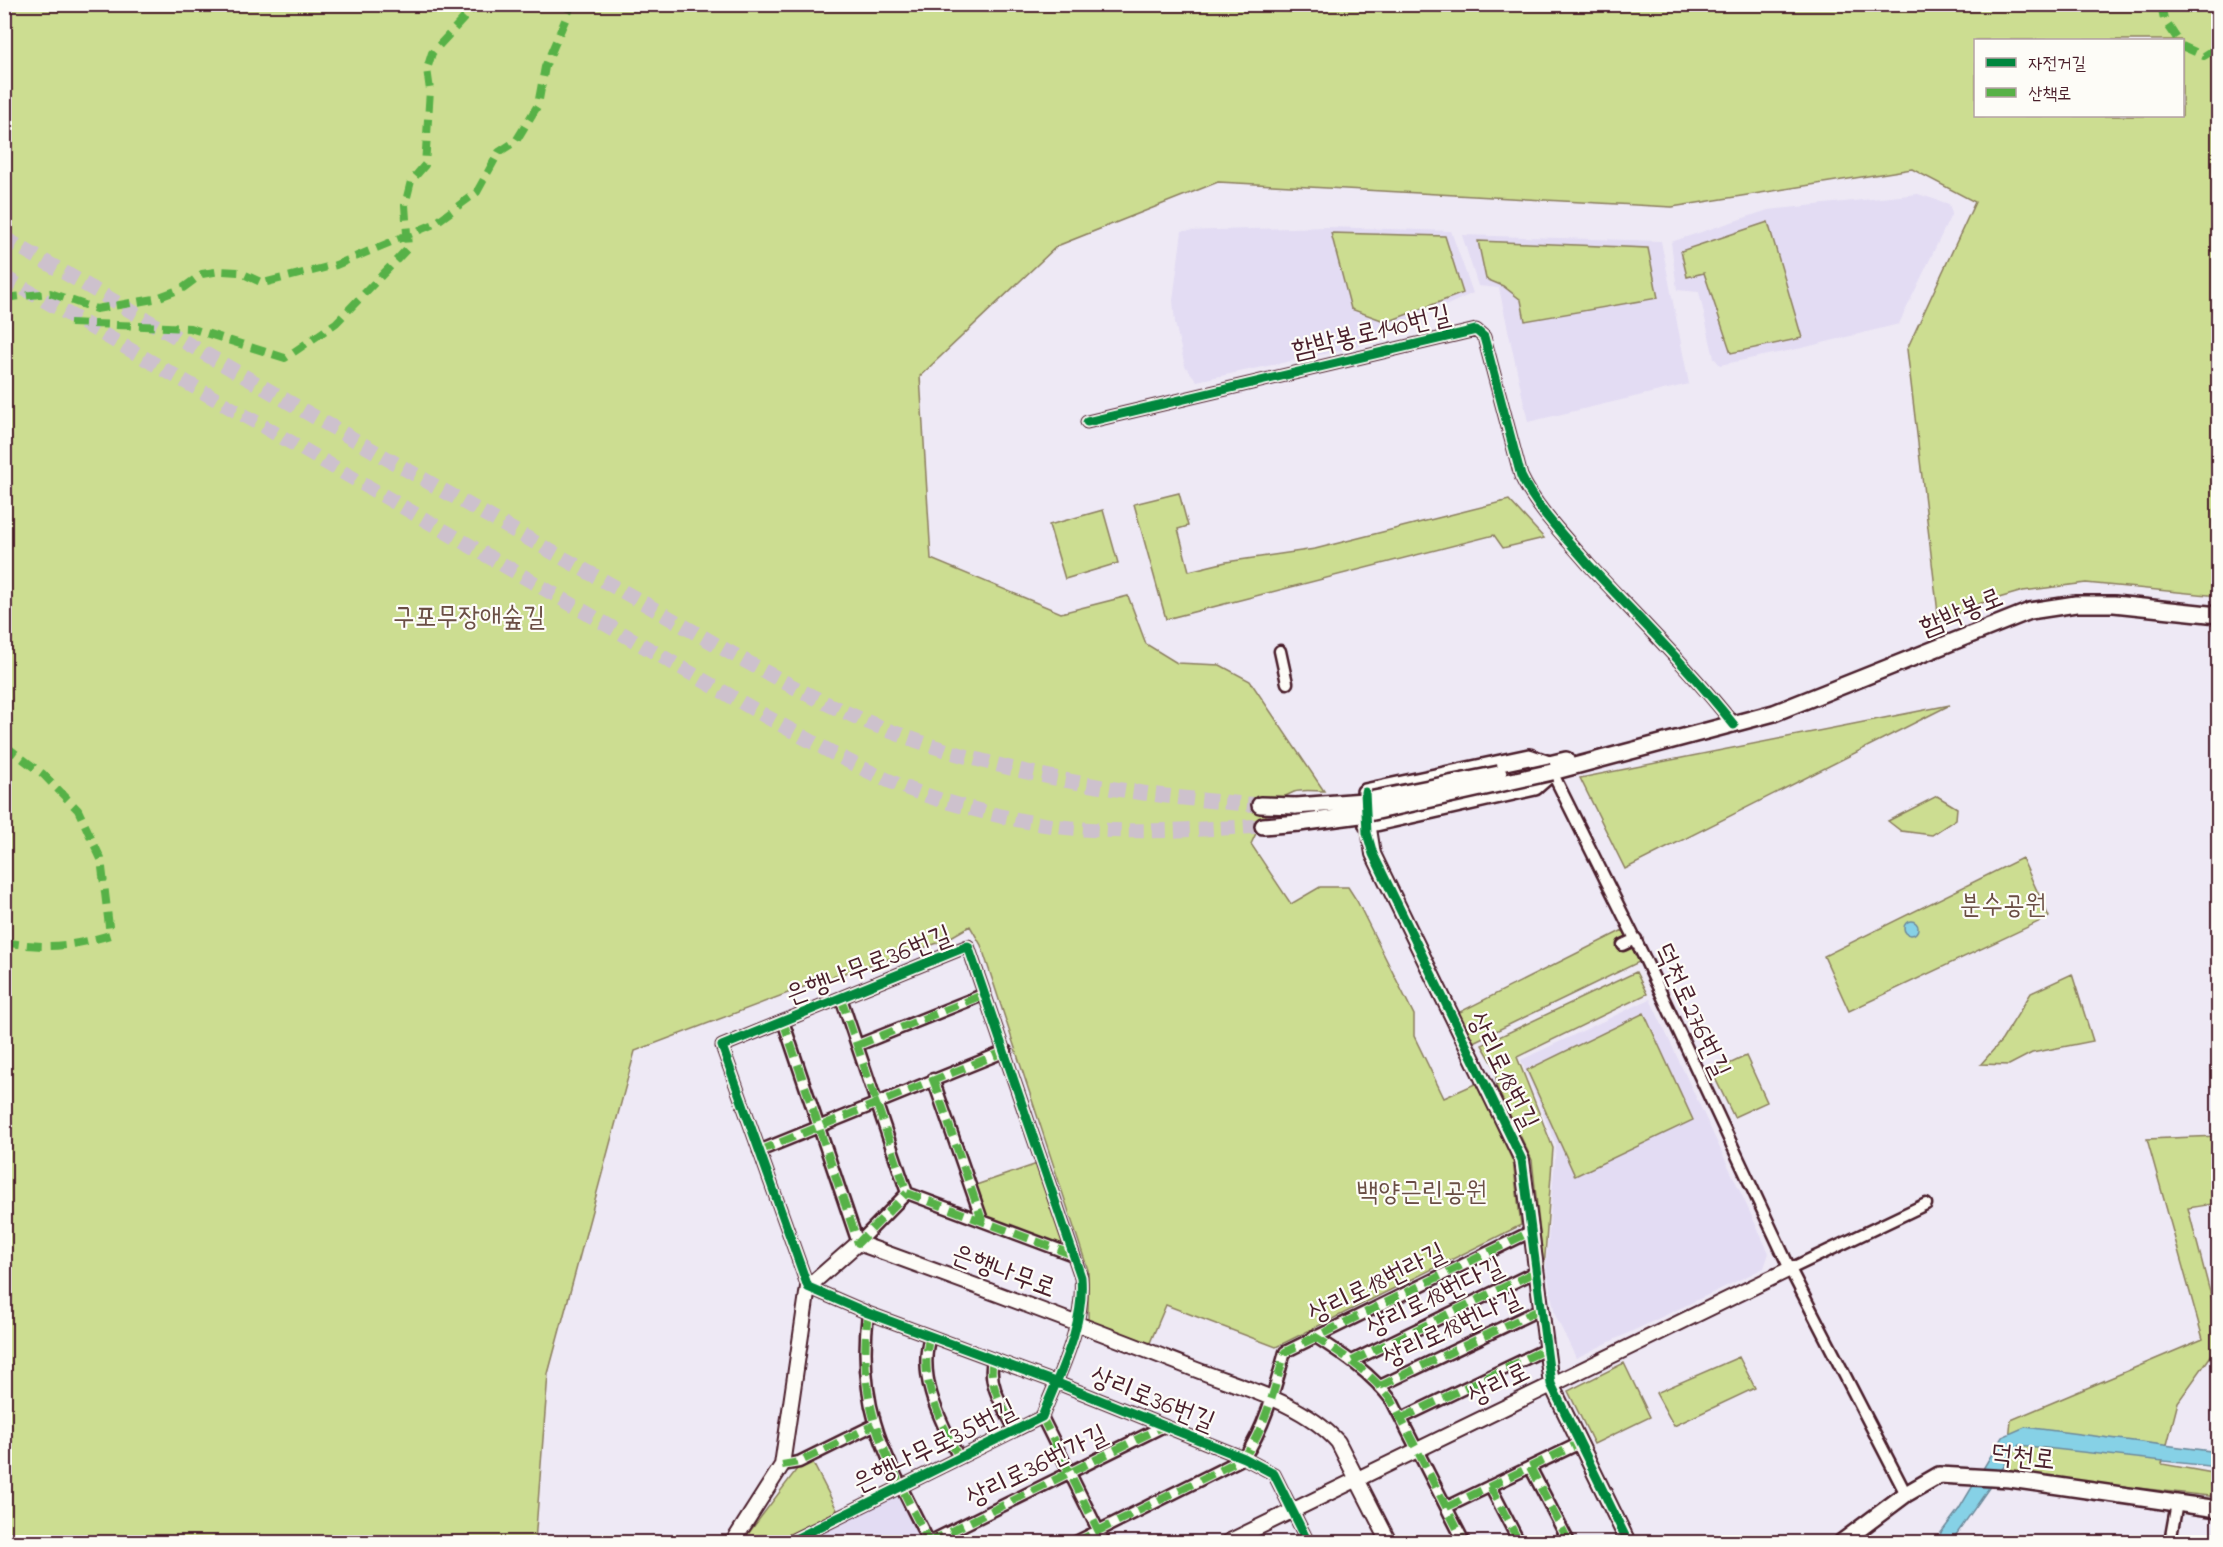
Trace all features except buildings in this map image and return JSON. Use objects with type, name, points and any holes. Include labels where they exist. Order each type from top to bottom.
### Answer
[{"type":"main road","name":"함박봉로","points":[[1550,768],[1734,724],[1806,701],[2030,611],[2076,604],[2114,604],[2218,615]]},
{"type":"main road","points":[[1365,792],[1529,756],[1550,768]]},
{"type":"main road","points":[[1260,805],[1296,806],[1387,797],[1550,768]]},
{"type":"main road","points":[[1263,826],[1391,809],[1550,768]]},
{"type":"main road","points":[[1367,825],[1535,787],[1550,768]]},
{"type":"main road","name":"덕천로","points":[[1842,1542],[1906,1494],[1939,1475],[2010,1479],[2218,1509]]},
{"type":"street","name":"함박봉로140번길","points":[[1087,422],[1476,330],[1484,337],[1521,476],[1528,491],[1576,550],[1712,696],[1734,724]]},
{"type":"street","points":[[1280,651],[1287,683]]},
{"type":"street","name":"덕천로276번길","points":[[1550,768],[1636,939],[1790,1269],[1906,1494]]},
{"type":"street","name":"상리로18번길","points":[[1365,792],[1367,825],[1373,854],[1522,1160],[1551,1384],[1628,1542]]},
{"type":"street","points":[[1623,945],[1636,939]]},
{"type":"street","name":"은행나무로36번길","points":[[808,1287],[722,1046],[968,946],[1006,1051],[1081,1277],[1083,1292],[1078,1323]]},
{"type":"street","points":[[858,1045],[985,994]]},
{"type":"street","points":[[842,998],[907,1193]]},
{"type":"street","points":[[783,1021],[858,1243]]},
{"type":"street","points":[[759,1150],[1006,1051]]},
{"type":"street","points":[[933,1079],[982,1220]]},
{"type":"street","points":[[907,1193],[1073,1255]]},
{"type":"street","points":[[733,1542],[782,1465],[808,1287],[858,1243],[907,1193]]},
{"type":"street","points":[[1790,1269],[1926,1204]]},
{"type":"street","name":"상리로18번라길","points":[[1244,1458],[1254,1444],[1272,1399],[1285,1352],[1530,1232]]},
{"type":"street","name":"은행나무로","points":[[858,1243],[1078,1323],[1272,1399],[1306,1416],[1327,1430],[1338,1442],[1389,1542]]},
{"type":"street","name":"상리로","points":[[1228,1542],[1790,1269]]},
{"type":"street","name":"상리로18번다길","points":[[1352,1360],[1535,1272]]},
{"type":"street","name":"상리로36번길","points":[[808,1287],[868,1313],[1055,1382],[1162,1427],[1244,1458],[1274,1474],[1308,1542]]},
{"type":"street","name":"상리로18번나길","points":[[1380,1386],[1541,1309]]},
{"type":"street","points":[[868,1313],[864,1368],[868,1402],[874,1425],[929,1542]]},
{"type":"street","name":"은행나무로35번길","points":[[789,1542],[1042,1417],[1078,1323]]},
{"type":"street","points":[[930,1336],[926,1365],[936,1412],[959,1458]]},
{"type":"street","points":[[1314,1336],[1352,1360],[1380,1386],[1402,1418],[1464,1542]]},
{"type":"street","points":[[1402,1418],[1546,1349]]},
{"type":"street","points":[[993,1359],[990,1371],[993,1385],[1015,1430]]},
{"type":"street","points":[[1042,1417],[1104,1542]]},
{"type":"street","points":[[782,1465],[799,1462],[874,1425]]},
{"type":"street","name":"상리로36번가길","points":[[929,1542],[1162,1427]]},
{"type":"street","points":[[1447,1508],[1580,1443]]},
{"type":"street","points":[[1076,1542],[1244,1458]]},
{"type":"street","points":[[1530,1467],[1569,1542]]},
{"type":"street","points":[[1490,1486],[1519,1542]]},
{"type":"street","points":[[2170,1542],[2177,1503]]},
{"type":"shaded area","points":[[1918,194],[1949,204],[1952,213],[1899,324],[1720,365],[1714,358],[1699,292],[1677,290],[1671,242],[1768,210]]},
{"type":"shaded area","points":[[1327,227],[1451,231],[1473,293],[1357,347],[1197,381],[1185,366],[1175,323],[1173,300],[1182,231]]},
{"type":"shaded area","points":[[1462,235],[1661,241],[1689,384],[1528,422],[1499,288],[1478,286]]},
{"type":"shaded area","points":[[1650,999],[1769,1253],[1764,1268],[1576,1358],[1555,1315],[1546,1267],[1556,1145],[1521,1060]]},
{"type":"shaded area","points":[[895,1494],[903,1501],[923,1542],[800,1542]]},
{"type":"green space","name":"구포무장애숲길","points":[[5,5],[2218,5],[2218,596],[2086,583],[2023,591],[1978,604],[1939,622],[1907,349],[1975,202],[1912,169],[1672,207],[1218,182],[1057,246],[920,376],[931,559],[1061,613],[1128,596],[1146,644],[1177,663],[1220,665],[1250,681],[1324,791],[1297,791],[1279,801],[1263,821],[1251,844],[1291,904],[1320,887],[1348,887],[1414,1015],[1414,1036],[1444,1098],[1477,1083],[1513,1162],[1521,1225],[1276,1347],[1166,1305],[1149,1345],[1088,1320],[1088,1270],[981,945],[970,926],[944,941],[817,982],[635,1051],[548,1374],[535,1542],[5,1542]]},
{"type":"green space","points":[[1768,222],[1802,338],[1731,353],[1704,273],[1687,277],[1681,251]]},
{"type":"green space","points":[[1331,233],[1445,236],[1463,293],[1387,322],[1351,309]]},
{"type":"green space","points":[[1478,241],[1648,248],[1658,298],[1525,321],[1521,300],[1503,286],[1486,279]]},
{"type":"green space","points":[[1179,493],[1188,526],[1178,529],[1189,571],[1226,562],[1315,549],[1509,500],[1544,538],[1503,548],[1494,535],[1166,619],[1134,504]]},
{"type":"green space","points":[[1103,510],[1118,563],[1065,579],[1049,525]]},
{"type":"green space","points":[[1950,705],[1625,869],[1580,778]]},
{"type":"green space","points":[[1937,796],[1957,808],[1956,819],[1932,835],[1901,831],[1888,821]]},
{"type":"green space","name":"분수공원","points":[[2022,858],[2049,917],[1849,1011],[1824,956]]},
{"type":"green space","points":[[1623,930],[1639,962],[1467,1045],[1452,1016]]},
{"type":"green space","points":[[1636,972],[1647,994],[1517,1057],[1553,1148],[1544,1269],[1532,1160],[1497,1088],[1495,1067],[1482,1045]]},
{"type":"green space","points":[[2072,974],[2093,1041],[2032,1053],[2009,1065],[1981,1064],[2002,1040],[2031,993]]},
{"type":"green space","points":[[1644,1013],[1693,1120],[1575,1176],[1527,1070]]},
{"type":"green space","points":[[1746,1056],[1767,1102],[1734,1117],[1712,1072]]},
{"type":"green space","points":[[2218,1136],[2218,1203],[2188,1208],[2218,1323],[2218,1346],[2178,1402],[2162,1464],[2218,1474],[2218,1497],[2006,1473],[2011,1420],[2203,1339],[2147,1139]]},
{"type":"green space","points":[[1040,1163],[1065,1244],[1058,1245],[988,1219],[976,1185]]},
{"type":"green space","points":[[1739,1357],[1755,1388],[1674,1426],[1656,1393]]},
{"type":"green space","points":[[1624,1363],[1650,1417],[1594,1444],[1568,1391]]},
{"type":"green space","points":[[812,1461],[838,1512],[777,1542],[742,1542],[797,1469]]},
{"type":"water","points":[[1911,921],[1916,923],[1918,928],[1916,933],[1911,935],[1906,933],[1904,928],[1906,923]]},
{"type":"water","points":[[2025,1427],[2218,1452],[2218,1467],[2019,1445],[1951,1542],[1934,1542],[1959,1509],[2002,1437]]},
{"type":"tunnel","points":[[4,238],[380,454],[749,663],[823,702],[898,734],[986,762],[1031,773],[1122,790],[1260,805]]},
{"type":"tunnel","points":[[4,277],[767,717],[898,785],[975,810],[1056,826],[1144,831],[1263,826]]},
{"type":"marked path","points":[[70,323],[190,328],[285,358],[336,323],[408,248],[405,205],[411,181],[425,165],[430,90],[427,69],[432,53],[477,4]]},
{"type":"marked path","points":[[4,298],[50,293],[96,309],[154,299],[183,288],[202,274],[221,271],[239,272],[263,283],[336,265],[434,224],[477,192],[499,152],[516,141],[538,105],[545,67],[572,4]]},
{"type":"marked path","points":[[2161,4],[2164,19],[2177,39]]},
{"type":"marked path","points":[[2184,47],[2204,56],[2218,47]]},
{"type":"marked path","points":[[4,745],[43,774],[78,810],[101,859],[110,935],[57,946],[32,946],[4,942]]},
{"type":"marked path","points":[[858,1045],[985,994]]},
{"type":"marked path","points":[[841,998],[907,1193]]},
{"type":"marked path","points":[[783,1021],[858,1243],[907,1193]]},
{"type":"marked path","points":[[759,1151],[1006,1051]]},
{"type":"marked path","points":[[933,1079],[982,1220]]},
{"type":"marked path","points":[[907,1193],[1073,1255]]},
{"type":"marked path","points":[[1076,1542],[1244,1458],[1264,1420],[1285,1352],[1530,1232]]},
{"type":"marked path","points":[[1352,1361],[1535,1272]]},
{"type":"marked path","points":[[1380,1386],[1541,1309]]},
{"type":"marked path","points":[[868,1313],[865,1348],[867,1378],[878,1433],[900,1485],[929,1542]]},
{"type":"marked path","points":[[930,1336],[927,1352],[929,1384],[938,1414],[959,1458]]},
{"type":"marked path","points":[[1314,1336],[1366,1373],[1392,1401],[1464,1542]]},
{"type":"marked path","points":[[1402,1418],[1546,1349]]},
{"type":"marked path","points":[[993,1360],[994,1387],[1015,1430]]},
{"type":"marked path","points":[[1042,1417],[1104,1542]]},
{"type":"marked path","points":[[782,1465],[799,1462],[874,1425]]},
{"type":"marked path","points":[[929,1542],[1162,1427]]},
{"type":"marked path","points":[[1447,1507],[1580,1443]]},
{"type":"marked path","points":[[1530,1467],[1569,1542]]},
{"type":"marked path","points":[[1490,1486],[1519,1542]]},
{"type":"cycle path","points":[[1087,422],[1476,330],[1484,337],[1521,476],[1527,488],[1588,564],[1681,663],[1734,725]]},
{"type":"cycle path","points":[[1365,792],[1367,833],[1373,854],[1522,1160],[1551,1384],[1628,1542]]},
{"type":"cycle path","points":[[789,1542],[1042,1417],[1049,1400],[1056,1383],[1063,1366],[1075,1331],[1079,1313],[1081,1277],[968,946],[722,1046],[808,1287],[868,1313],[1055,1382],[1244,1458],[1274,1474],[1308,1542]]},
{"type":"park label","name":"백양근린공원","points":[[1422,1191]]}]
